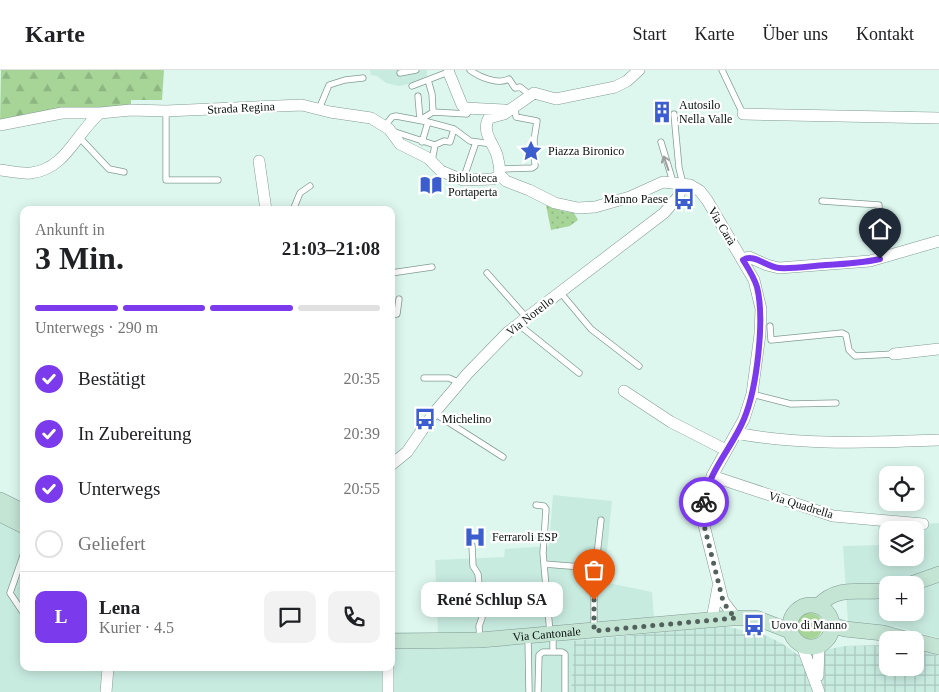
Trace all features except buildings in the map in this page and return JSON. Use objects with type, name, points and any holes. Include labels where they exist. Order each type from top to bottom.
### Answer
[{"type":"main road","points":[[0,500],[20,510]]},
{"type":"main road","points":[[0,514],[20,524]]},
{"type":"main road","points":[[924,579],[939,574]]},
{"type":"main road","points":[[826,615],[845,600],[879,592]]},
{"type":"main road","points":[[756,618],[794,612],[805,605],[826,615],[845,629],[879,633]]},
{"type":"main road","points":[[794,612],[790,619],[790,631],[794,640],[802,646],[810,648],[822,644],[879,640]]},
{"type":"main road","points":[[822,644],[831,634],[826,615]]},
{"type":"main road","name":"Via Cantonale","points":[[395,641],[480,640],[736,618],[756,618],[790,631]]},
{"type":"main road","points":[[924,644],[939,648]]},
{"type":"street","points":[[639,70],[627,81],[615,87],[556,99],[536,92],[504,114],[490,118],[488,120],[487,133],[498,160],[500,172],[506,181],[567,207],[589,208],[630,197],[663,182],[678,183]]},
{"type":"street","points":[[449,71],[462,105],[469,109],[512,108]]},
{"type":"street","name":"Strada Regina","points":[[0,125],[62,114],[302,105],[366,116],[388,130],[400,144],[425,156],[441,171],[463,180]]},
{"type":"street","points":[[0,170],[30,173],[44,170],[57,163],[100,113]]},
{"type":"street","points":[[743,114],[939,118]]},
{"type":"street","points":[[260,162],[266,206]]},
{"type":"street","points":[[463,180],[493,179],[500,172]]},
{"type":"street","name":"Via Carà","points":[[678,183],[696,187],[704,196],[754,280],[761,309],[760,334],[752,394],[744,419],[712,476],[705,495],[703,512],[708,543],[724,604],[736,618]]},
{"type":"street","name":"Via Norello","points":[[395,462],[407,452],[434,414],[490,350],[522,321],[664,213],[678,197],[678,183]]},
{"type":"street","points":[[743,260],[749,257],[779,268],[860,262],[880,259],[939,241]]},
{"type":"street","points":[[894,354],[939,349]]},
{"type":"street","points":[[624,390],[671,422],[726,450]]},
{"type":"street","points":[[736,433],[787,441],[850,443],[939,440]]},
{"type":"street","name":"Via Quadrella","points":[[712,476],[833,516],[889,521]]},
{"type":"street","points":[[712,619],[718,580]]},
{"type":"street","points":[[819,689],[822,644]]},
{"type":"street","points":[[802,646],[819,689]]},
{"type":"street","points":[[106,692],[108,671]]},
{"type":"street","points":[[388,671],[388,692]]},
{"type":"lane","points":[[400,72],[416,70]]},
{"type":"lane","points":[[470,70],[495,81],[502,82],[509,79],[515,88],[520,87],[530,95]]},
{"type":"lane","points":[[722,70],[743,114]]},
{"type":"lane","points":[[412,86],[449,71]]},
{"type":"lane","points":[[319,109],[328,85],[345,80],[363,78]]},
{"type":"lane","points":[[428,80],[434,112]]},
{"type":"lane","points":[[418,96],[420,120]]},
{"type":"lane","points":[[500,172],[532,168],[534,166],[533,146],[537,121],[516,117],[512,108]]},
{"type":"lane","points":[[420,120],[434,112],[467,114],[469,109]]},
{"type":"lane","points":[[166,111],[166,180],[218,180]]},
{"type":"lane","points":[[674,114],[679,168],[678,183]]},
{"type":"lane","points":[[454,129],[450,142],[444,141],[435,145],[388,130],[394,116],[420,120],[454,129],[470,141],[492,144]]},
{"type":"lane","points":[[422,142],[428,122]]},
{"type":"lane","points":[[79,137],[109,169],[124,172]]},
{"type":"lane","points":[[463,180],[476,142]]},
{"type":"lane","points":[[661,142],[678,183]]},
{"type":"lane","points":[[432,161],[435,145]]},
{"type":"lane","points":[[295,206],[300,193],[310,186]]},
{"type":"lane","points":[[822,201],[879,205],[880,259]]},
{"type":"lane","points":[[395,272],[432,267]]},
{"type":"lane","points":[[487,273],[522,321],[579,373]]},
{"type":"lane","points":[[560,292],[591,329],[639,366]]},
{"type":"lane","points":[[395,314],[397,314],[399,299]]},
{"type":"lane","points":[[770,326],[771,340],[842,333],[846,335],[849,350],[855,356],[894,354]]},
{"type":"lane","points":[[424,378],[449,378],[460,383]]},
{"type":"lane","points":[[752,394],[791,404],[836,403]]},
{"type":"lane","points":[[434,414],[503,457]]},
{"type":"lane","points":[[536,505],[544,506],[546,509],[543,552],[553,652]]},
{"type":"lane","points":[[594,631],[596,568],[601,520]]},
{"type":"lane","points":[[472,546],[473,566],[478,574],[482,618],[479,626],[480,640]]},
{"type":"lane","points":[[20,564],[10,593],[20,608]]},
{"type":"lane","points":[[544,564],[596,568]]},
{"type":"lane","points":[[528,636],[529,692]]},
{"type":"lane","points":[[538,692],[539,655],[541,652],[565,654],[565,692]]},
{"type":"shaded area","points":[[370,70],[427,70],[427,76],[412,83],[399,86],[386,83],[377,76],[371,75]]},
{"type":"shaded area","points":[[553,495],[612,501],[604,582],[652,592],[655,632],[574,641],[571,692],[0,692],[0,522],[20,533],[20,671],[395,671],[395,632],[438,633],[435,560],[504,557],[505,549],[549,546]]},
{"type":"shaded area","points":[[939,523],[939,638],[924,634],[924,631],[848,623],[843,546],[879,545],[879,566],[924,566],[924,524]]},
{"type":"shaded area","points":[[725,626],[767,636],[783,644],[798,655],[845,646],[879,645],[879,676],[924,676],[924,651],[939,656],[939,692],[571,692],[574,641]]},
{"type":"green space","points":[[1,70],[164,70],[162,100],[131,100],[131,110],[0,125]]},
{"type":"green space","points":[[546,205],[574,213],[578,220],[570,226],[551,230]]},
{"type":"green space","points":[[810,613],[820,616],[823,626],[820,636],[810,639],[800,636],[797,626],[800,616]]},
{"type":"way so far","points":[[594,600],[594,631],[736,618],[723,601],[704,525],[704,502]]},
{"type":"place","name":"Autosilo Nella Valle","points":[[662,112]]},
{"type":"place","name":"Piazza Bironico","points":[[531,151]]},
{"type":"place","name":"Biblioteca Portaperta","points":[[431,185]]},
{"type":"place","name":"Manno Paese","points":[[684,199]]},
{"type":"place","name":"Michelino","points":[[425,419]]},
{"type":"place","name":"Ferraroli ESP","points":[[475,537]]},
{"type":"place","name":"René Schlup SA","points":[[594,600]]},
{"type":"place","name":"Uovo di Manno","points":[[754,625]]},
{"type":"route","points":[[704,502],[712,476],[744,419],[752,394],[760,334],[761,309],[757,287],[743,260],[749,257],[779,268],[880,259]]}]
